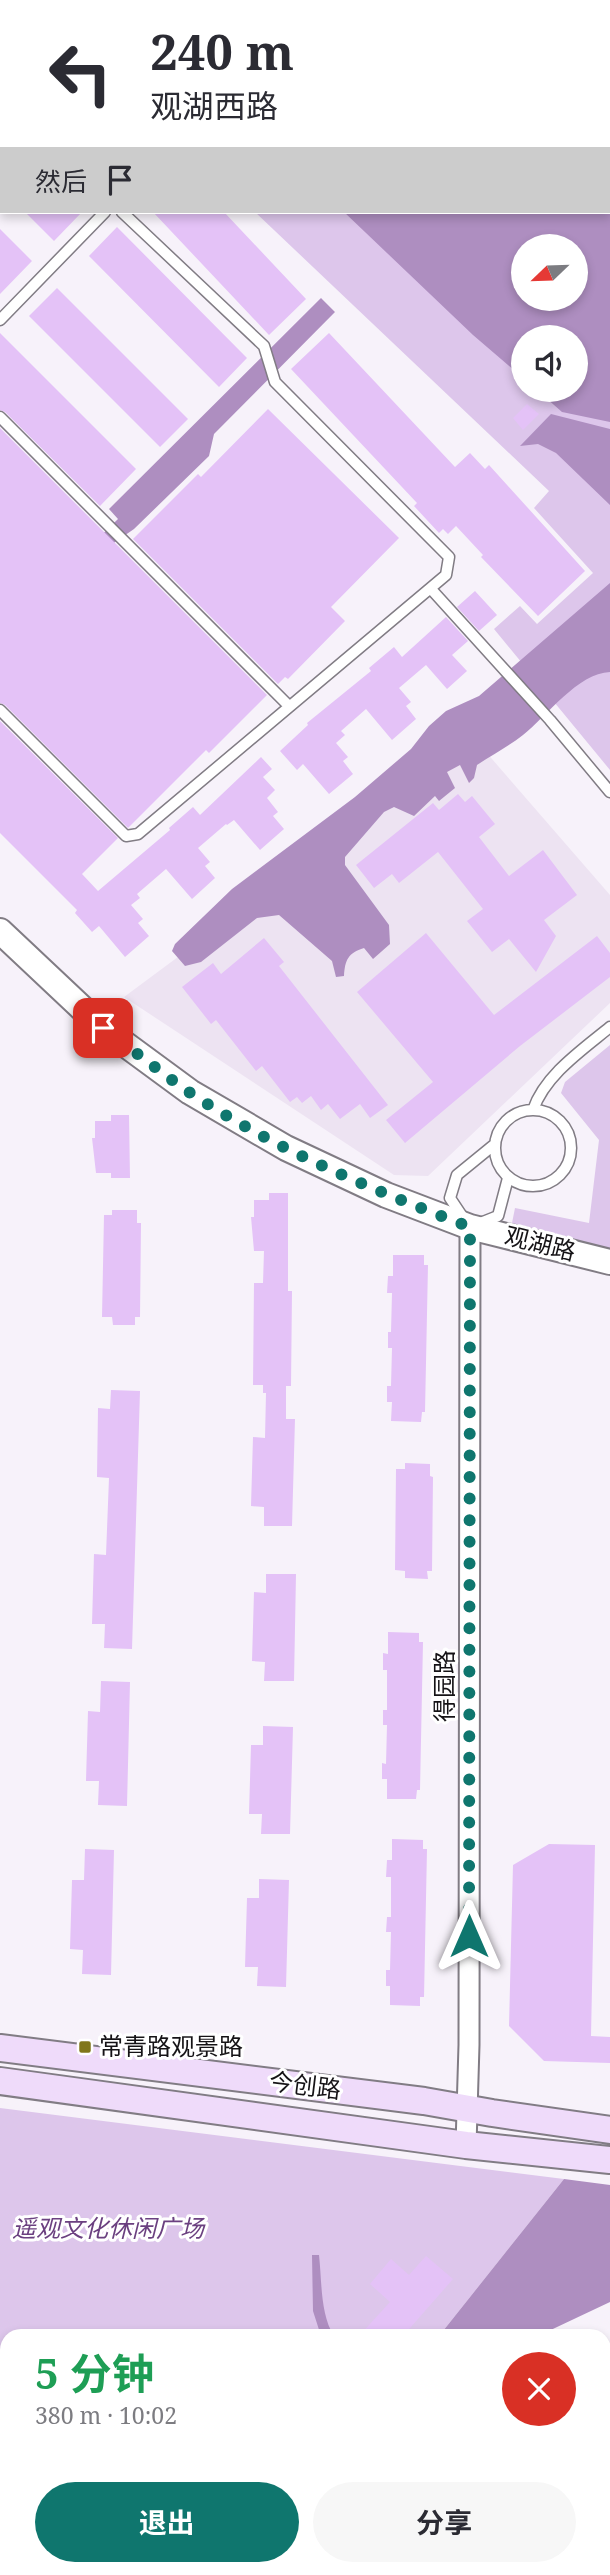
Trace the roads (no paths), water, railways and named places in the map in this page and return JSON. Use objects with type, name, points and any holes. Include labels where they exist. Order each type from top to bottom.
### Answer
[{"type":"main road","name":"今创路","points":[[0,2048],[424,2101],[610,2130]]},
{"type":"main road","name":"今创路","points":[[0,2081],[466,2145],[610,2160]]},
{"type":"street","name":"观湖路","points":[[0,932],[103,1028],[190,1092],[286,1148],[386,1195],[470,1227],[610,1262]]},
{"type":"street","name":"得园路","points":[[466,2145],[470,1227]]},
{"type":"lane","points":[[0,320],[103,214]]},
{"type":"lane","points":[[0,710],[126,836],[138,834],[446,575],[449,557],[275,382],[264,346],[124,214]]},
{"type":"lane","points":[[0,417],[289,706]]},
{"type":"lane","points":[[431,589],[550,720],[610,792]]},
{"type":"lane","points":[[533,1110],[537,1097],[550,1080],[610,1027]]},
{"type":"lane","points":[[533,1110],[553,1115],[563,1124],[569,1135],[571,1148],[570,1160],[555,1180],[531,1187],[508,1178],[495,1157],[495,1144],[505,1121],[516,1114],[533,1110]]},
{"type":"lane","points":[[495,1144],[457,1175],[450,1198],[470,1227],[498,1216],[508,1178]]},
{"type":"place","name":"常青路观景路","points":[[85,2047]]},
{"type":"park label","name":"遥观文化休闲广场","points":[[108,2229]]}]
